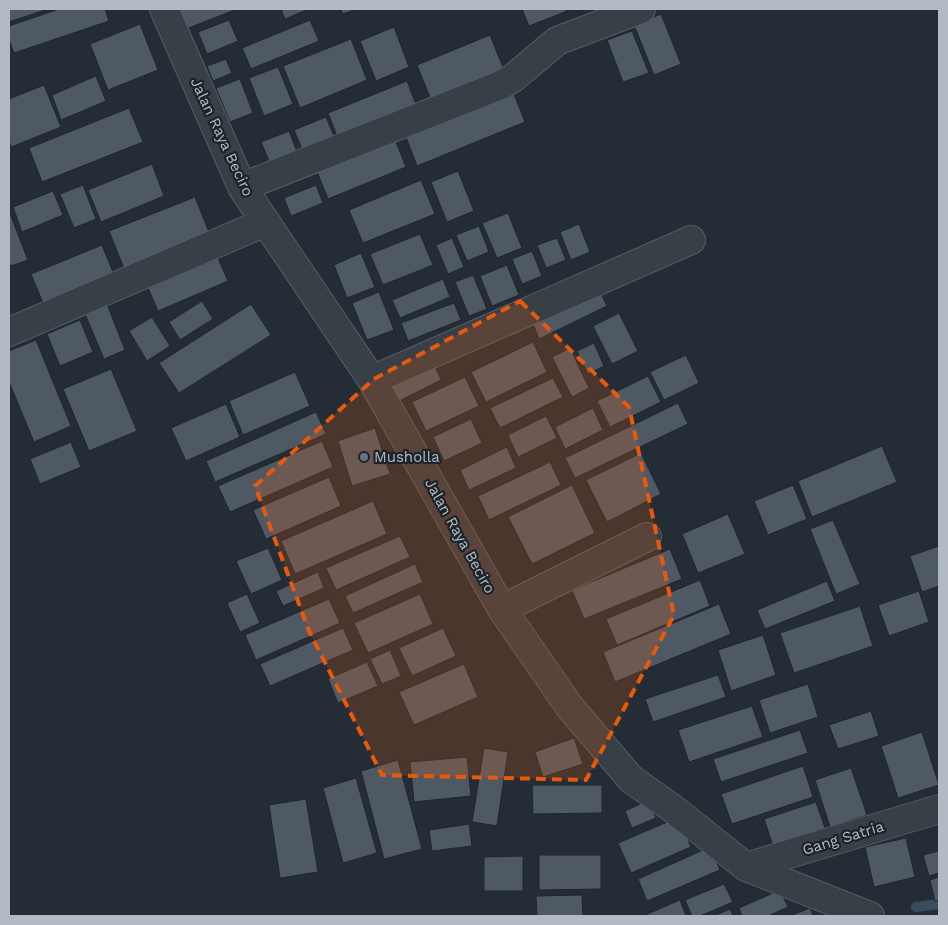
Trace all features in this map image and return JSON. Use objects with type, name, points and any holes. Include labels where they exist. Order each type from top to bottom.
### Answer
[{"type":"street","name":"Jalan Raya Beciro","points":[[164,9],[242,187],[372,380],[502,609],[569,706],[630,779],[672,808],[746,867],[870,916]]},
{"type":"street","points":[[242,187],[501,85],[513,78],[557,41],[641,9]]},
{"type":"street","points":[[9,332],[266,222]]},
{"type":"street","points":[[372,380],[691,240]]},
{"type":"street","points":[[502,609],[647,537]]},
{"type":"street","name":"Gang Satria","points":[[746,867],[939,809]]},
{"type":"highlighted area","points":[[520,301],[629,407],[674,615],[586,780],[382,775],[309,631],[255,486],[374,379]]},
{"type":"building","points":[[9,9],[48,9],[9,22]]},
{"type":"building","points":[[59,9],[105,9],[109,21],[14,53],[9,40],[9,26]]},
{"type":"building","points":[[178,9],[237,9],[186,29]]},
{"type":"building","points":[[281,9],[309,9],[285,19]]},
{"type":"building","points":[[340,9],[356,9],[343,14]]},
{"type":"building","points":[[522,9],[566,9],[567,11],[529,26]]},
{"type":"building","points":[[661,14],[681,64],[654,75],[634,25]]},
{"type":"building","points":[[229,20],[238,41],[207,54],[198,32]]},
{"type":"building","points":[[310,20],[319,41],[251,69],[242,48]]},
{"type":"building","points":[[140,24],[158,70],[108,90],[90,44]]},
{"type":"building","points":[[394,27],[409,67],[376,81],[360,41]]},
{"type":"building","points":[[632,31],[649,73],[623,82],[607,40]]},
{"type":"building","points":[[490,35],[506,75],[433,105],[417,65]]},
{"type":"building","points":[[351,39],[367,80],[300,108],[283,66]]},
{"type":"building","points":[[226,59],[232,73],[213,81],[207,66]]},
{"type":"building","points":[[278,67],[293,104],[264,116],[249,78]]},
{"type":"building","points":[[96,76],[106,101],[61,120],[52,95]]},
{"type":"building","points":[[240,79],[253,113],[230,122],[216,88]]},
{"type":"building","points":[[407,81],[418,110],[339,141],[328,113]]},
{"type":"building","points":[[44,85],[61,127],[11,147],[9,140],[9,99]]},
{"type":"building","points":[[512,89],[525,122],[417,166],[404,132]]},
{"type":"building","points":[[129,108],[143,142],[42,182],[29,148]]},
{"type":"building","points":[[326,117],[336,141],[304,154],[294,130]]},
{"type":"building","points":[[289,131],[299,157],[272,168],[261,142]]},
{"type":"building","points":[[394,137],[406,167],[328,199],[316,169]]},
{"type":"building","points":[[152,164],[164,196],[101,222],[88,190]]},
{"type":"building","points":[[458,171],[474,211],[447,222],[431,182]]},
{"type":"building","points":[[421,180],[435,214],[363,243],[349,210]]},
{"type":"building","points":[[83,185],[96,219],[74,228],[60,194]]},
{"type":"building","points":[[316,185],[323,203],[291,216],[284,198]]},
{"type":"building","points":[[53,191],[63,215],[22,232],[13,207]]},
{"type":"building","points":[[195,197],[213,242],[127,276],[109,231]]},
{"type":"building","points":[[9,211],[28,260],[11,266],[9,262]]},
{"type":"building","points":[[508,213],[522,248],[497,258],[482,223]]},
{"type":"building","points":[[579,224],[590,252],[571,260],[560,232]]},
{"type":"building","points":[[479,226],[489,252],[467,261],[456,235]]},
{"type":"building","points":[[420,234],[433,265],[383,285],[370,254]]},
{"type":"building","points":[[452,238],[464,267],[448,274],[436,245]]},
{"type":"building","points":[[557,238],[566,260],[546,268],[537,245]]},
{"type":"building","points":[[102,245],[117,282],[46,310],[31,274]]},
{"type":"building","points":[[532,251],[542,276],[522,284],[512,259]]},
{"type":"building","points":[[361,253],[375,287],[347,298],[334,265]]},
{"type":"building","points":[[218,258],[228,281],[158,311],[148,288]]},
{"type":"building","points":[[507,265],[519,295],[492,306],[480,276]]},
{"type":"building","points":[[473,275],[487,309],[469,316],[455,282]]},
{"type":"building","points":[[443,279],[450,297],[400,318],[392,300]]},
{"type":"building","points":[[597,286],[607,306],[539,339],[530,316]]},
{"type":"building","points":[[379,292],[394,330],[367,340],[352,303]]},
{"type":"building","points":[[202,301],[213,319],[180,340],[169,322]]},
{"type":"building","points":[[454,303],[461,320],[408,341],[401,323]]},
{"type":"building","points":[[107,304],[125,350],[104,359],[85,314]]},
{"type":"building","points":[[251,304],[271,335],[179,393],[159,363]]},
{"type":"building","points":[[619,313],[638,351],[612,364],[593,326]]},
{"type":"building","points":[[152,317],[170,346],[147,361],[129,331]]},
{"type":"building","points":[[80,320],[93,352],[60,366],[47,334]]},
{"type":"building","points":[[36,340],[71,426],[34,442],[9,382],[9,351]]},
{"type":"building","points":[[533,342],[547,372],[486,402],[471,372]]},
{"type":"building","points":[[594,343],[604,366],[588,374],[577,351]]},
{"type":"building","points":[[570,348],[589,388],[572,397],[552,357]]},
{"type":"building","points":[[686,355],[699,383],[664,400],[650,372]]},
{"type":"building","points":[[433,361],[441,380],[399,401],[386,376]]},
{"type":"building","points":[[111,369],[137,431],[89,451],[63,389]]},
{"type":"building","points":[[295,372],[310,406],[243,435],[229,401]]},
{"type":"building","points":[[648,376],[661,402],[610,427],[597,401]]},
{"type":"building","points":[[465,377],[479,406],[426,431],[412,402]]},
{"type":"building","points":[[553,378],[563,397],[500,428],[490,408]]},
{"type":"building","points":[[678,403],[688,424],[575,478],[565,458]]},
{"type":"building","points":[[226,404],[240,437],[186,461],[171,428]]},
{"type":"building","points":[[593,408],[603,430],[565,449],[555,427]]},
{"type":"building","points":[[316,412],[326,434],[215,482],[206,461]]},
{"type":"building","points":[[546,416],[557,438],[518,457],[508,435]]},
{"type":"building","points":[[471,419],[482,443],[444,461],[433,437]]},
{"type":"building","name":"Musholla","points":[[375,428],[390,474],[352,486],[338,441]]},
{"type":"building","points":[[322,441],[333,467],[230,512],[218,486]]},
{"type":"building","points":[[71,442],[81,467],[40,484],[30,459]]},
{"type":"building","points":[[882,446],[897,482],[812,517],[798,481]]},
{"type":"building","points":[[507,447],[516,468],[469,490],[460,470]]},
{"type":"building","points":[[641,453],[661,494],[607,522],[586,480]]},
{"type":"building","points":[[550,462],[561,485],[489,520],[478,496]]},
{"type":"building","points":[[329,477],[341,506],[266,539],[253,510]]},
{"type":"building","points":[[572,485],[595,533],[532,564],[508,517]]},
{"type":"building","points":[[793,485],[807,519],[768,535],[754,501]]},
{"type":"building","points":[[373,501],[387,534],[295,574],[281,541]]},
{"type":"building","points":[[728,514],[745,554],[698,573],[682,534]]},
{"type":"building","points":[[833,520],[860,584],[836,594],[810,529]]},
{"type":"building","points":[[400,536],[410,557],[336,590],[326,568]]},
{"type":"building","points":[[939,546],[939,586],[922,592],[910,556]]},
{"type":"building","points":[[268,548],[282,580],[251,594],[236,561]]},
{"type":"building","points":[[670,549],[682,579],[584,619],[572,590]]},
{"type":"building","points":[[415,564],[423,582],[353,613],[345,596]]},
{"type":"building","points":[[318,572],[324,588],[283,606],[276,591]]},
{"type":"building","points":[[700,580],[710,606],[617,645],[606,619]]},
{"type":"building","points":[[827,581],[835,601],[765,629],[757,610]]},
{"type":"building","points":[[919,591],[929,622],[889,636],[878,605]]},
{"type":"building","points":[[247,594],[260,623],[240,632],[227,603]]},
{"type":"building","points":[[420,594],[433,624],[368,653],[354,623]]},
{"type":"building","points":[[329,599],[340,623],[256,660],[245,635]]},
{"type":"building","points":[[719,604],[731,634],[615,682],[603,652]]},
{"type":"building","points":[[860,606],[873,646],[794,673],[780,633]]},
{"type":"building","points":[[343,628],[353,650],[270,686],[260,664]]},
{"type":"building","points":[[443,628],[456,656],[412,676],[399,648]]},
{"type":"building","points":[[763,635],[776,675],[731,691],[718,650]]},
{"type":"building","points":[[390,650],[401,676],[382,684],[370,659]]},
{"type":"building","points":[[367,662],[378,686],[338,703],[328,679]]},
{"type":"building","points":[[464,664],[478,697],[414,725],[399,692]]},
{"type":"building","points":[[718,675],[726,697],[653,722],[645,699]]},
{"type":"building","points":[[808,684],[818,717],[770,733],[759,700]]},
{"type":"building","points":[[752,706],[763,737],[689,762],[678,730]]},
{"type":"building","points":[[871,711],[879,736],[838,749],[829,725]]},
{"type":"building","points":[[800,730],[808,753],[721,782],[713,759]]},
{"type":"building","points":[[922,732],[939,785],[898,798],[881,746]]},
{"type":"building","points":[[574,738],[583,764],[543,777],[535,752]]},
{"type":"building","points":[[484,748],[508,752],[497,826],[472,822]]},
{"type":"building","points":[[467,757],[471,796],[414,802],[410,762]]},
{"type":"building","points":[[398,760],[422,849],[384,859],[361,771]]},
{"type":"building","points":[[803,766],[813,797],[732,824],[721,794]]},
{"type":"building","points":[[851,768],[867,815],[830,827],[815,780]]},
{"type":"building","points":[[356,778],[377,853],[343,863],[323,788]]},
{"type":"building","points":[[532,785],[602,785],[602,813],[533,814]]},
{"type":"building","points":[[306,799],[318,872],[280,878],[269,805]]},
{"type":"building","points":[[649,800],[656,818],[632,828],[625,811]]},
{"type":"building","points":[[816,802],[825,828],[773,846],[764,819]]},
{"type":"building","points":[[679,817],[691,847],[631,873],[618,843]]},
{"type":"building","points":[[469,824],[472,846],[432,851],[429,830]]},
{"type":"building","points":[[906,838],[915,877],[874,887],[865,847]]},
{"type":"building","points":[[710,847],[720,870],[647,901],[638,879]]},
{"type":"building","points":[[939,851],[939,873],[929,876],[923,855]]},
{"type":"building","points":[[539,855],[601,855],[601,889],[539,890]]},
{"type":"building","points":[[523,856],[523,891],[484,891],[484,857]]},
{"type":"building","points":[[939,877],[939,900],[935,901],[930,880]]},
{"type":"building","points":[[724,884],[733,902],[700,916],[692,916],[685,900]]},
{"type":"building","points":[[780,890],[788,907],[768,916],[742,916],[739,908]]},
{"type":"building","points":[[582,895],[583,916],[537,916],[536,896]]},
{"type":"building","points":[[680,900],[686,916],[643,916]]},
{"type":"building","points":[[810,908],[813,916],[790,916]]},
{"type":"building","points":[[730,909],[733,916],[714,916]]},
{"type":"waterway","points":[[916,907],[939,904]]},
{"type":"place","name":"Musholla","points":[[364,457]]}]
